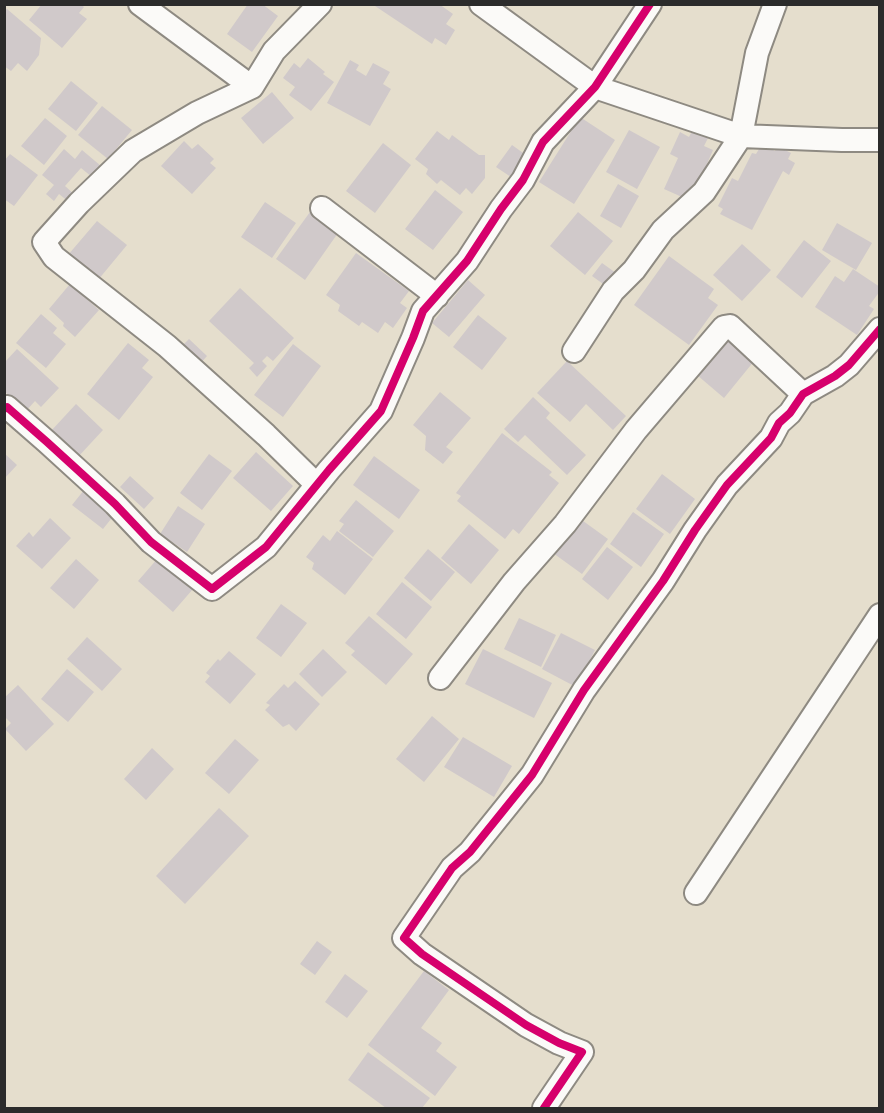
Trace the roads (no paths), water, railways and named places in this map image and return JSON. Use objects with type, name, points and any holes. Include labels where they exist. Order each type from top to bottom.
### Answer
[{"type":"street","points":[[140,4],[252,87]]},
{"type":"street","points":[[317,485],[266,435],[167,346],[54,256],[44,242],[79,203],[133,152],[197,113],[252,87],[274,51],[320,4]]},
{"type":"street","points":[[481,4],[595,87],[741,136],[842,140],[877,134]]},
{"type":"street","points":[[4,409],[7,406],[115,504],[152,542],[212,589],[266,547],[381,411],[423,311],[467,261],[523,180],[543,142],[595,87],[650,4]]},
{"type":"street","points":[[574,351],[613,291],[634,270],[663,230],[704,192],[741,136],[757,53],[775,4]]},
{"type":"street","points":[[322,208],[437,296]]},
{"type":"street","points":[[440,678],[514,582],[565,524],[636,430],[724,327],[730,326],[803,394]]},
{"type":"street","points":[[544,1108],[582,1052],[559,1043],[526,1025],[422,954],[404,938],[452,868],[470,852],[532,775],[584,690],[663,580],[722,492],[771,438],[779,423],[790,413],[803,394],[835,376],[849,365],[879,329]]},
{"type":"street","points":[[696,893],[879,615]]}]
